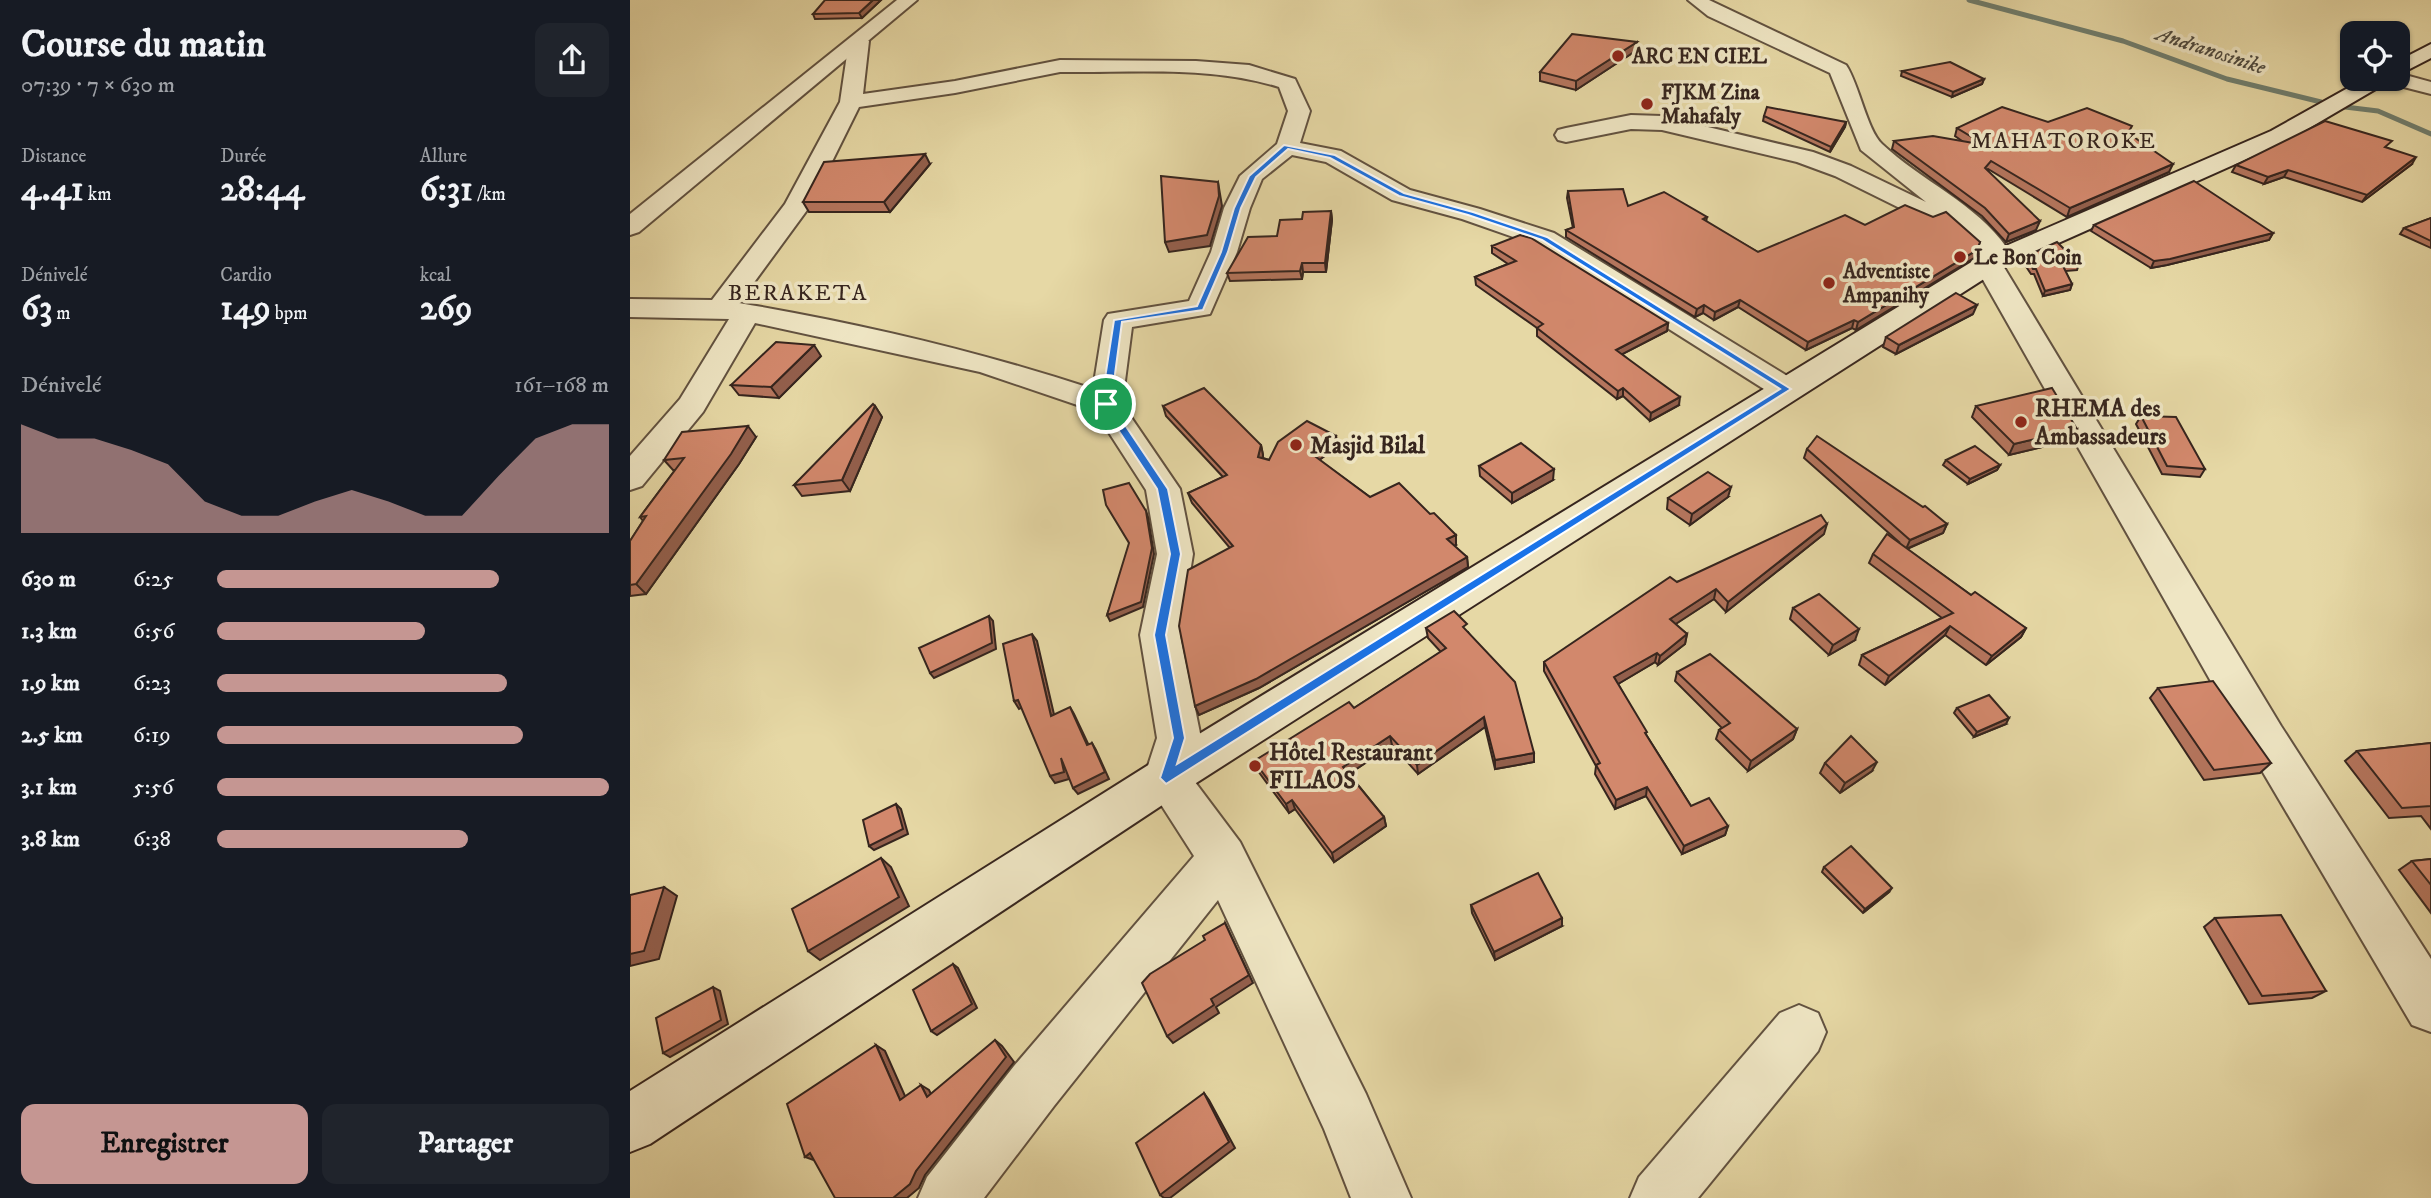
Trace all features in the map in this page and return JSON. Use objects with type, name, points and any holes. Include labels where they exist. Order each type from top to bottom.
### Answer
[{"type":"street","points":[[630,227],[908,0]]},
{"type":"street","points":[[1697,0],[1716,12],[1839,69],[1869,145],[1967,222],[1991,256],[2266,739],[2431,1006]]},
{"type":"street","points":[[630,478],[692,405],[734,311],[797,206],[851,102],[859,41]]},
{"type":"street","points":[[2410,61],[2431,50]]},
{"type":"street","points":[[851,102],[955,87],[1060,66],[1196,67],[1249,71],[1288,83],[1299,111],[1287,147],[1252,176],[1237,208],[1224,252],[1200,308],[1118,320],[1106,404]]},
{"type":"street","points":[[2410,83],[2431,88]]},
{"type":"street","points":[[630,1124],[1166,778],[1786,389],[1991,256],[2279,136],[2358,91]]},
{"type":"street","points":[[1566,135],[1631,122],[1662,123],[1805,157],[1843,171],[1991,256]]},
{"type":"street","points":[[1287,147],[1333,156],[1401,195],[1471,214],[1545,239],[1786,389]]},
{"type":"street","points":[[630,308],[734,311],[989,365],[1106,404],[1163,489],[1175,554],[1160,635],[1179,738],[1166,778]]},
{"type":"street","points":[[1166,778],[1223,858],[1346,1114],[1381,1198]]},
{"type":"street","points":[[948,1198],[1034,1086],[1223,858]]},
{"type":"street","points":[[1660,1198],[1798,1032]]},
{"type":"building","points":[[825,0],[873,0],[859,13],[813,14]]},
{"type":"building","points":[[1572,34],[1637,42],[1576,81],[1540,72]]},
{"type":"building","points":[[1950,62],[1984,79],[1953,92],[1902,71]]},
{"type":"building","points":[[1767,107],[1846,122],[1831,147],[1764,116]]},
{"type":"building","points":[[2002,107],[2048,122],[2087,108],[2132,126],[2128,133],[2173,164],[2070,208],[1991,161],[1985,168],[2040,221],[2009,234],[1985,208],[1894,141],[1933,136],[1985,145],[1957,128]]},
{"type":"building","points":[[2325,121],[2392,141],[2385,147],[2416,157],[2367,195],[2288,170],[2268,177],[2236,165]]},
{"type":"building","points":[[925,154],[884,202],[803,202],[824,162]]},
{"type":"building","points":[[1161,176],[1218,182],[1219,196],[1207,235],[1165,242]]},
{"type":"building","points":[[2194,181],[2273,233],[2154,261],[2094,225]]},
{"type":"building","points":[[1623,189],[1628,206],[1664,192],[1758,252],[1845,215],[1865,225],[1905,205],[1933,217],[1946,212],[1980,242],[1977,250],[1858,322],[1854,320],[1808,342],[1740,300],[1715,312],[1704,305],[1697,309],[1566,230],[1574,227],[1568,191]]},
{"type":"building","points":[[1331,211],[1325,263],[1302,263],[1300,271],[1227,273],[1248,237],[1277,236],[1280,220],[1302,219],[1303,212]]},
{"type":"building","points":[[2431,218],[2431,241],[2404,228]]},
{"type":"building","points":[[1520,235],[1531,238],[1668,323],[1616,350],[1680,397],[1651,413],[1623,388],[1618,391],[1537,328],[1543,324],[1475,277],[1516,261],[1492,246]]},
{"type":"building","points":[[2057,242],[2079,264],[2063,266],[2072,284],[2045,291],[2036,269],[2033,269],[2026,256]]},
{"type":"building","points":[[1956,293],[1977,305],[1899,345],[1886,337]]},
{"type":"building","points":[[776,342],[814,345],[771,387],[731,385]]},
{"type":"building","points":[[1204,388],[1261,445],[1258,457],[1269,460],[1278,442],[1307,421],[1336,436],[1312,454],[1370,497],[1399,483],[1456,535],[1447,539],[1467,557],[1256,679],[1195,706],[1179,626],[1188,570],[1233,546],[1188,493],[1227,475],[1163,406]]},
{"type":"building","points":[[2052,388],[2077,429],[2014,444],[1976,406]]},
{"type":"building","points":[[873,404],[875,406],[842,480],[794,485]]},
{"type":"building","points":[[2141,416],[2176,417],[2205,469],[2167,466]]},
{"type":"building","points":[[748,426],[731,454],[636,584],[630,585],[630,541],[646,516],[640,517],[684,458],[664,460],[682,432]]},
{"type":"building","points":[[1817,436],[1925,506],[1947,524],[1910,540],[1807,449]]},
{"type":"building","points":[[1521,443],[1554,469],[1512,493],[1479,466]]},
{"type":"building","points":[[1975,446],[2000,465],[1970,479],[1946,460]]},
{"type":"building","points":[[1708,472],[1731,487],[1692,514],[1668,498]]},
{"type":"building","points":[[1129,483],[1146,511],[1152,548],[1141,602],[1107,615],[1129,543],[1106,505],[1103,490]]},
{"type":"building","points":[[1821,515],[1827,524],[1728,602],[1716,589],[1670,619],[1687,634],[1660,656],[1657,653],[1614,677],[1691,806],[1709,798],[1728,826],[1684,846],[1647,787],[1616,800],[1596,765],[1600,763],[1544,662],[1670,577],[1677,582]]},
{"type":"building","points":[[1887,534],[1971,595],[1975,592],[2026,628],[1992,656],[1950,626],[1889,676],[1862,655],[1953,613],[1873,554]]},
{"type":"building","points":[[1819,594],[1859,629],[1833,645],[1793,608]]},
{"type":"building","points":[[1454,611],[1467,624],[1463,627],[1515,682],[1534,753],[1495,760],[1484,717],[1417,765],[1390,736],[1343,767],[1384,817],[1332,853],[1292,800],[1286,804],[1254,761],[1349,702],[1354,708],[1446,648],[1426,628]]},
{"type":"building","points":[[989,616],[992,643],[930,673],[919,648]]},
{"type":"building","points":[[1032,634],[1051,716],[1070,707],[1087,745],[1092,743],[1105,772],[1073,788],[1061,758],[1064,772],[1050,776],[1018,700],[1014,701],[1003,644]]},
{"type":"building","points":[[1710,654],[1797,729],[1751,761],[1719,730],[1730,723],[1677,672]]},
{"type":"building","points":[[2213,681],[2271,763],[2214,770],[2158,688]]},
{"type":"building","points":[[1989,695],[2009,718],[1977,732],[1957,708]]},
{"type":"building","points":[[1851,736],[1877,762],[1845,783],[1825,763]]},
{"type":"building","points":[[2431,743],[2431,806],[2402,808],[2357,751]]},
{"type":"building","points":[[896,804],[903,829],[869,846],[863,820]]},
{"type":"building","points":[[1851,846],[1892,888],[1865,909],[1824,867]]},
{"type":"building","points":[[881,858],[899,897],[808,951],[792,909]]},
{"type":"building","points":[[2431,859],[2431,885],[2412,861]]},
{"type":"building","points":[[1538,873],[1562,918],[1494,952],[1471,905]]},
{"type":"building","points":[[664,887],[644,951],[630,954],[630,895]]},
{"type":"building","points":[[2281,915],[2326,991],[2262,996],[2215,918]]},
{"type":"building","points":[[1225,923],[1249,975],[1211,999],[1214,1005],[1167,1036],[1142,983],[1150,974],[1205,940],[1203,936]]},
{"type":"building","points":[[953,964],[972,1004],[931,1031],[913,990]]},
{"type":"building","points":[[713,987],[721,1020],[663,1053],[656,1018]]},
{"type":"building","points":[[995,1040],[1006,1057],[916,1171],[910,1184],[893,1198],[835,1198],[810,1153],[805,1157],[787,1104],[876,1045],[900,1100],[921,1085],[927,1097]]},
{"type":"building","points":[[1204,1093],[1229,1142],[1160,1195],[1136,1143]]},
{"type":"waterway","name":"Andranosinike","points":[[1969,0],[2123,41],[2227,79],[2321,102]]},
{"type":"waterway","name":"Andranosinike","points":[[2345,107],[2378,111],[2431,134]]},
{"type":"place","name":"ARC EN CIEL","points":[[1618,56]]},
{"type":"place","name":"FJKM Zina Mahafaly","points":[[1647,104]]},
{"type":"place","name":"Le Bon Coin","points":[[1960,257]]},
{"type":"place","name":"Adventiste Ampanihy","points":[[1829,283]]},
{"type":"place","name":"RHEMA des Ambassadeurs","points":[[2021,422]]},
{"type":"place","name":"Masjid Bilal","points":[[1296,445]]},
{"type":"place","name":"Hôtel Restaurant FILAOS","points":[[1255,766]]},
{"type":"district","name":"MAHATOROKE","points":[[2064,140]]},
{"type":"district","name":"BERAKETA","points":[[798,292]]},
{"type":"route","points":[[1287,147],[1333,156],[1401,195],[1471,214],[1545,239],[1786,389],[1166,778],[1179,738],[1160,635],[1175,554],[1163,489],[1106,404],[1118,320],[1200,308],[1224,252],[1237,208],[1252,176],[1287,147]]}]
